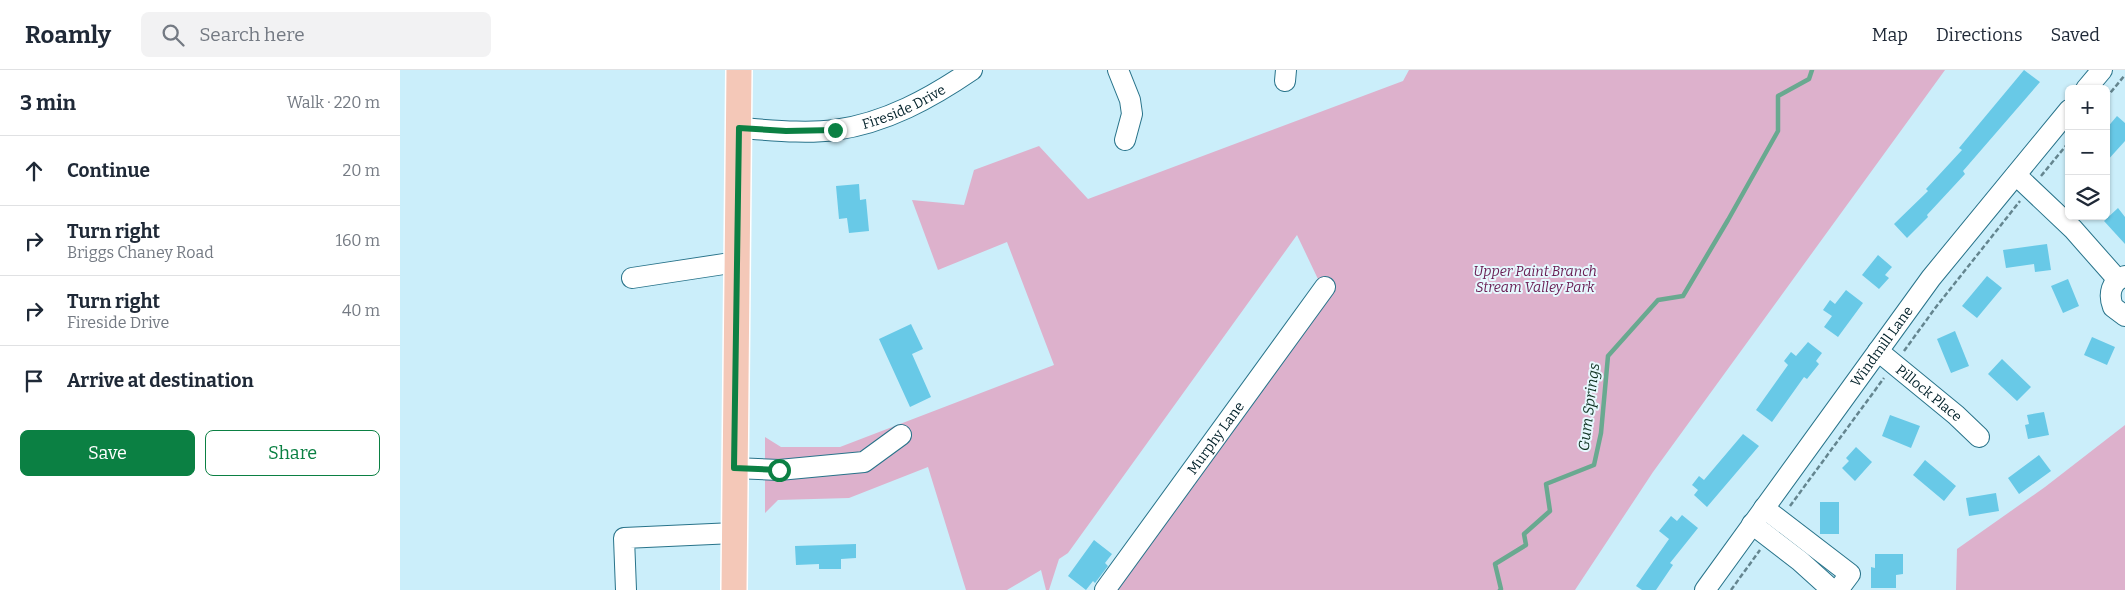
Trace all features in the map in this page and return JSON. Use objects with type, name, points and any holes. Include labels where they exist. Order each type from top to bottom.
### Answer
[{"type":"main road","points":[[734,590],[739,70]]},
{"type":"street","name":"Fireside Drive","points":[[739,128],[786,131],[835,130],[894,114],[948,86],[972,70]]},
{"type":"street","points":[[1118,70],[1132,109],[1125,140]]},
{"type":"street","points":[[2089,85],[2102,70]]},
{"type":"street","name":"Windmill Lane","points":[[1705,590],[1931,278],[2065,115]]},
{"type":"street","points":[[2016,175],[2121,278],[2112,287],[2111,301],[2113,308],[2125,316]]},
{"type":"street","points":[[632,278],[737,262]]},
{"type":"street","name":"Murphy Lane","points":[[1105,590],[1325,287]]},
{"type":"street","name":"Pillock Place","points":[[1878,351],[1956,415],[1979,437]]},
{"type":"street","points":[[734,468],[779,470],[864,462],[901,435]]},
{"type":"street","points":[[1764,508],[1850,574],[1838,590]]},
{"type":"street","points":[[1752,524],[1800,561],[1832,590]]},
{"type":"street","points":[[626,590],[624,538],[734,533]]},
{"type":"path","points":[[2110,93],[2125,75]]},
{"type":"green space","name":"Upper Paint Branch Stream Valley Park","points":[[1409,70],[1945,70],[1653,472],[1575,590],[1114,590],[1327,298],[1297,235],[1068,553],[1059,559],[1049,590],[1046,590],[1041,570],[1007,590],[966,590],[928,467],[849,498],[778,500],[765,513],[765,437],[781,447],[840,447],[1054,365],[1007,242],[938,270],[912,200],[964,205],[974,170],[1039,146],[1088,199],[1403,81]]},
{"type":"green space","points":[[2125,425],[2125,590],[1956,590],[1957,549],[2045,487]]},
{"type":"building","points":[[2024,70],[2040,82],[1963,171],[1965,174],[1907,238],[1894,224],[1928,191],[1926,189],[1962,150],[1959,148]]},
{"type":"building","points":[[2117,116],[2125,123],[2125,141],[2110,158],[2110,130],[2110,124]]},
{"type":"building","points":[[859,184],[860,200],[866,199],[869,231],[849,233],[847,218],[839,219],[836,186]]},
{"type":"building","points":[[2118,208],[2125,217],[2125,244],[2104,221],[2110,220],[2110,215]]},
{"type":"building","points":[[2047,244],[2051,270],[2035,272],[2034,264],[2006,268],[2003,250]]},
{"type":"building","points":[[1878,255],[1892,267],[1885,275],[1889,278],[1879,289],[1862,275]]},
{"type":"building","points":[[1987,276],[2002,288],[1977,318],[1962,306]]},
{"type":"building","points":[[2068,279],[2079,306],[2063,313],[2051,286]]},
{"type":"building","points":[[1846,290],[1863,303],[1838,337],[1824,327],[1832,316],[1823,310],[1830,300],[1835,304]]},
{"type":"building","points":[[911,324],[923,349],[912,354],[931,397],[910,407],[879,339]]},
{"type":"building","points":[[1955,331],[1969,366],[1951,373],[1937,339]]},
{"type":"building","points":[[2092,337],[2115,347],[2107,365],[2084,355]]},
{"type":"building","points":[[1808,342],[1822,353],[1816,361],[1819,364],[1807,379],[1804,377],[1772,422],[1756,410],[1788,365],[1784,361],[1791,352],[1796,356]]},
{"type":"building","points":[[2002,359],[2031,387],[2017,401],[1988,374]]},
{"type":"building","points":[[2044,412],[2049,435],[2028,439],[2025,425],[2029,424],[2027,415]]},
{"type":"building","points":[[1890,415],[1920,426],[1911,448],[1882,436]]},
{"type":"building","points":[[1743,434],[1759,446],[1707,507],[1694,495],[1698,490],[1692,485],[1699,476],[1704,480]]},
{"type":"building","points":[[1856,447],[1872,462],[1855,481],[1842,468],[1849,461],[1846,458]]},
{"type":"building","points":[[2039,455],[2051,471],[2019,494],[2008,478]]},
{"type":"building","points":[[1925,460],[1956,486],[1944,501],[1913,475]]},
{"type":"building","points":[[1996,493],[1999,511],[1969,516],[1966,498]]},
{"type":"building","points":[[1820,502],[1839,502],[1839,534],[1820,534]]},
{"type":"building","points":[[1682,515],[1698,528],[1670,563],[1673,565],[1656,590],[1642,590],[1636,586],[1669,539],[1659,531],[1671,516],[1677,521]]},
{"type":"building","points":[[1094,540],[1112,554],[1105,563],[1108,566],[1095,583],[1093,581],[1086,590],[1068,576]]},
{"type":"building","points":[[856,544],[856,558],[841,559],[841,569],[819,569],[819,564],[796,565],[795,546]]},
{"type":"building","points":[[1875,554],[1903,554],[1903,574],[1896,575],[1896,588],[1871,588],[1871,567],[1875,568]]},
{"type":"waterway","name":"Gum Springs","points":[[1500,590],[1495,564],[1526,545],[1524,534],[1550,511],[1546,484],[1594,465],[1601,433],[1608,356],[1658,300],[1683,296],[1778,131],[1778,96],[1809,79],[1812,70]]},
{"type":"route","points":[[779,470],[734,468],[739,128],[786,131],[835,130]]}]
